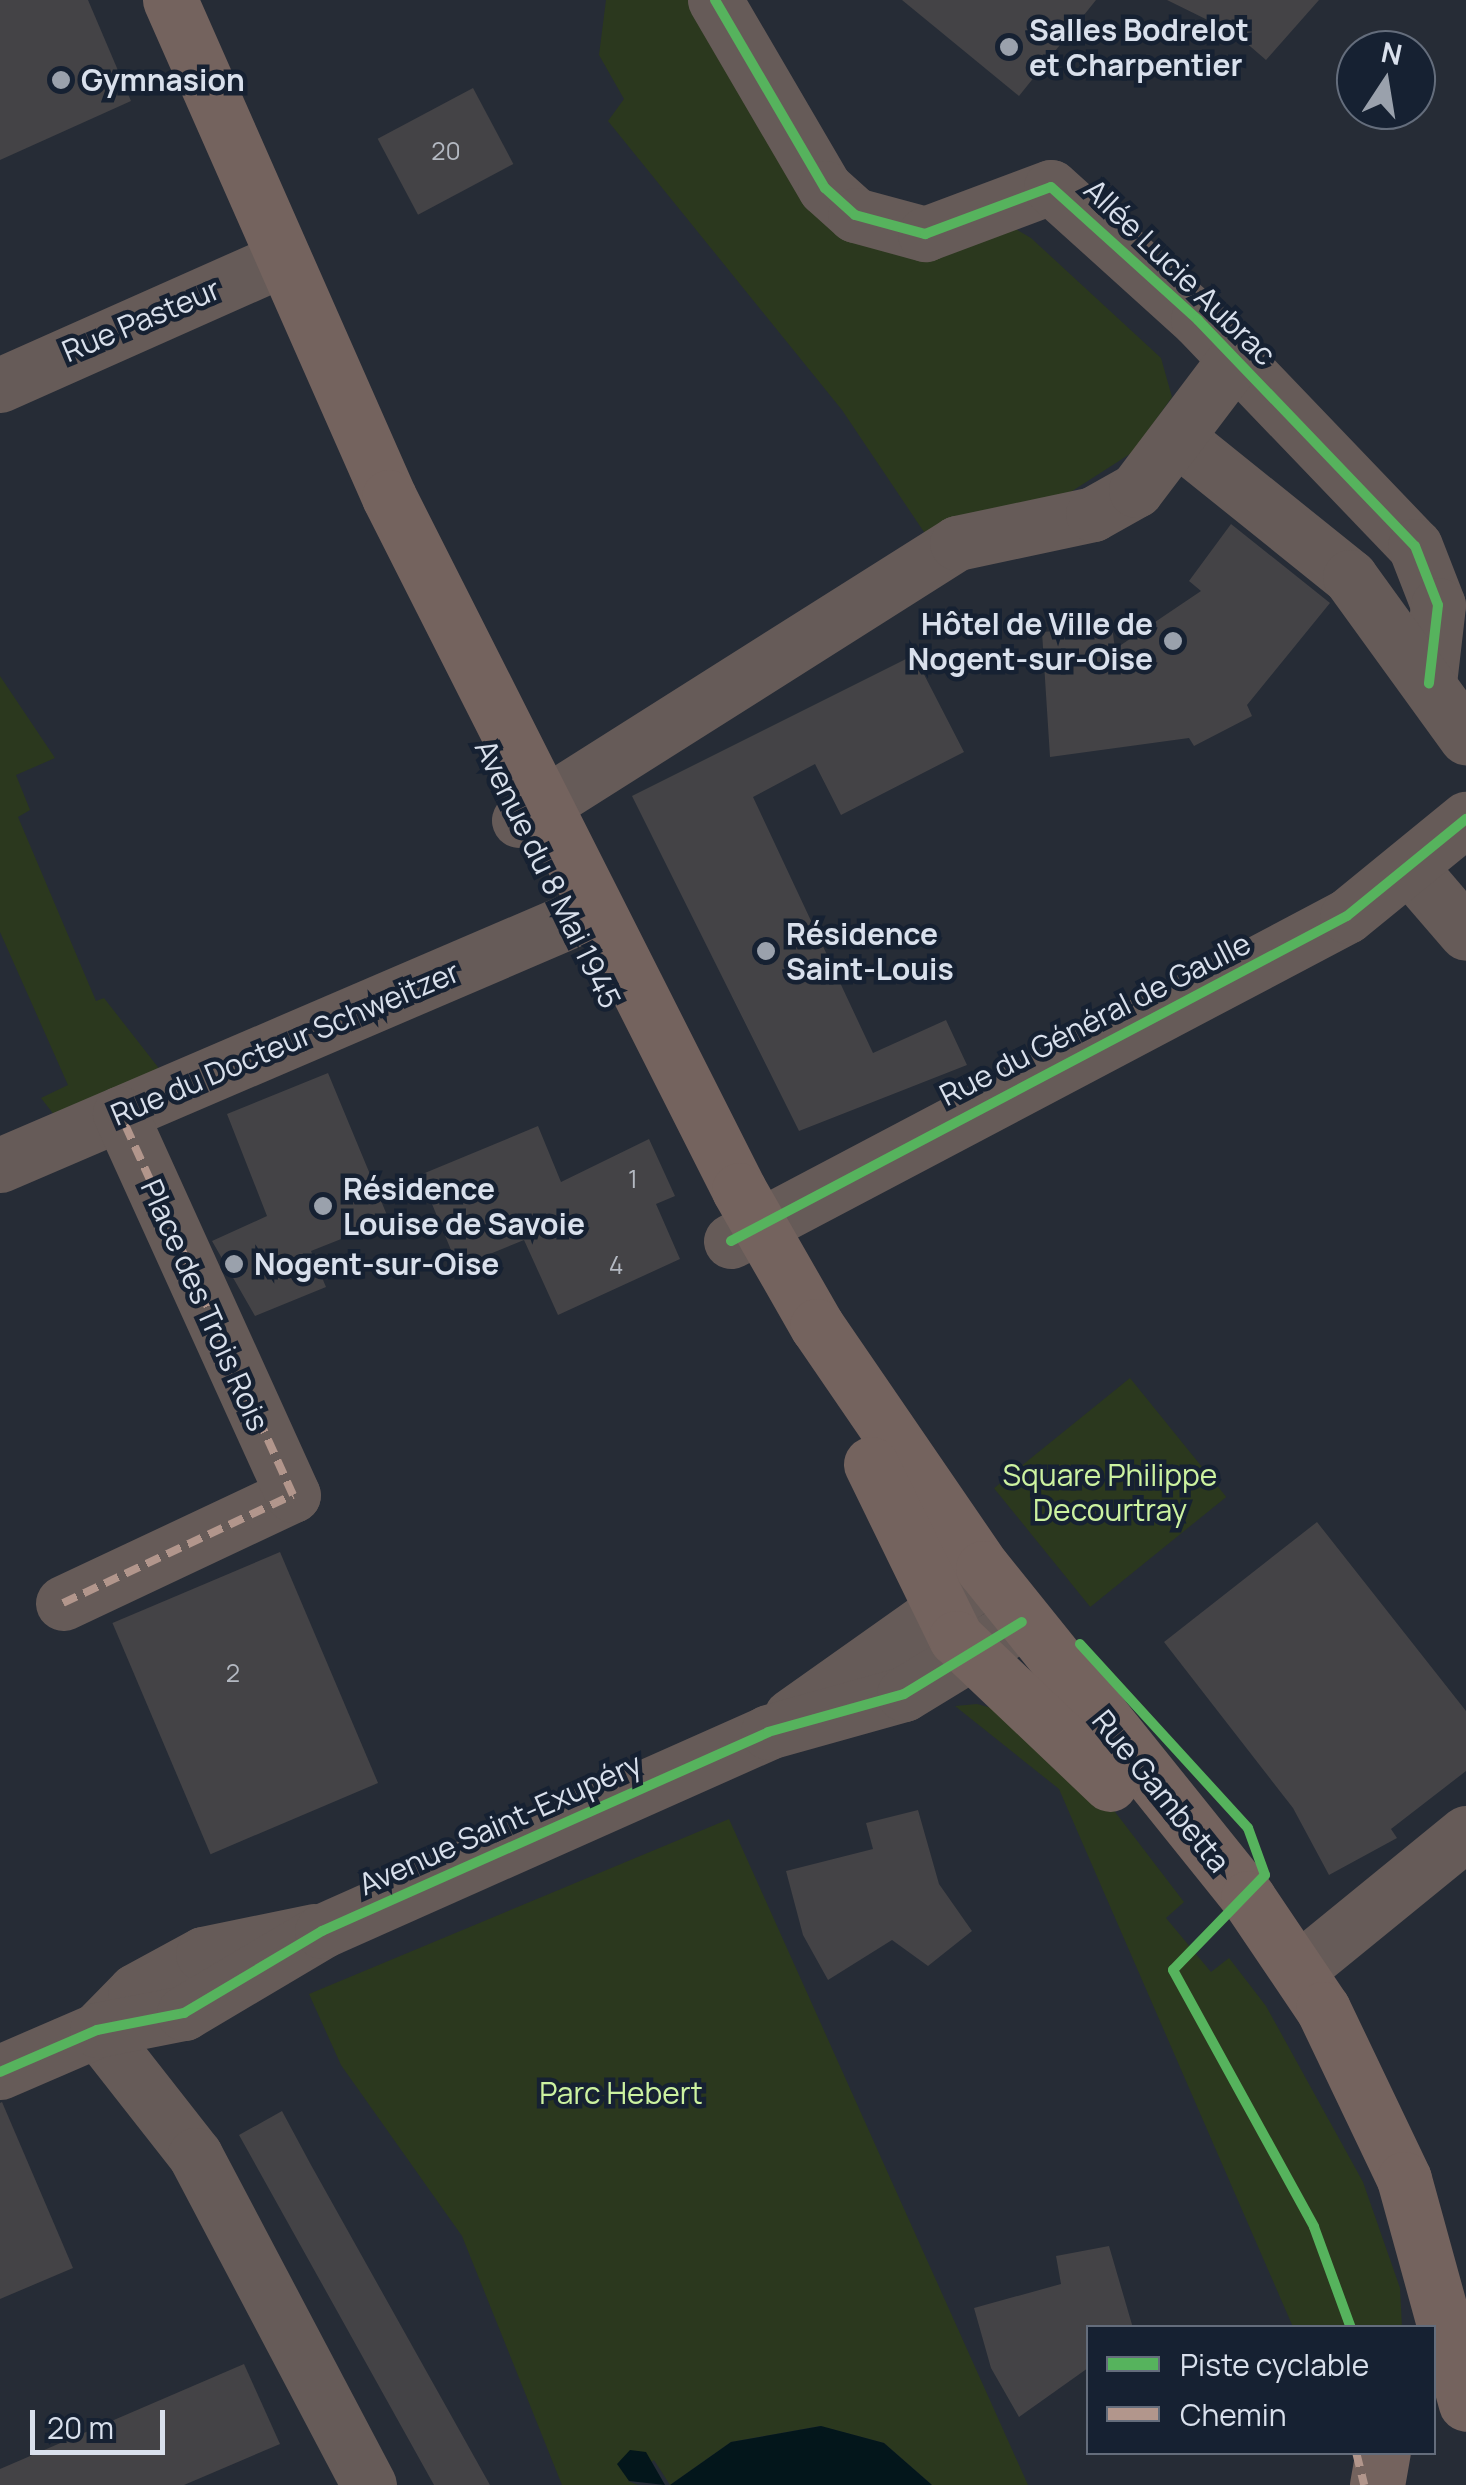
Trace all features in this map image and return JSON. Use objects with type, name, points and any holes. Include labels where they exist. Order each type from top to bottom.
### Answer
[{"type":"main road","name":"Avenue du 8 Mai 1945","points":[[170,0],[533,812],[745,1234]]},
{"type":"main road","name":"Avenue du 8 Mai 1945","points":[[533,812],[569,921],[745,1234]]},
{"type":"main road","name":"Rue Gambetta","points":[[745,1234],[1022,1622],[1299,1970],[1346,2047],[1404,2180],[1466,2404]]},
{"type":"main road","name":"Rue Gambetta","points":[[745,1234],[899,1507],[936,1609],[970,1656],[1082,1752],[1286,2010],[1369,2162],[1407,2266],[1416,2325]]},
{"type":"main road","points":[[1436,2416],[1466,2421]]},
{"type":"main road","points":[[1378,2485],[1383,2455]]},
{"type":"street","name":"Allée Lucie Aubrac","points":[[716,0],[826,188],[855,215],[925,234],[1051,187],[1236,358],[1414,546],[1438,605],[1429,683]]},
{"type":"street","name":"Rue Pasteur","points":[[0,385],[283,259]]},
{"type":"street","name":"Allée Lucie Aubrac","points":[[533,812],[938,553],[974,536],[1092,514],[1136,490],[1181,441],[1236,358]]},
{"type":"street","points":[[1181,441],[1350,577],[1466,737]]},
{"type":"street","name":"Rue du Général de Gaulle","points":[[745,1234],[1223,984],[1411,869],[1466,819]]},
{"type":"street","points":[[1411,869],[1466,933]]},
{"type":"street","name":"Rue du Docteur Schweitzer","points":[[0,1165],[569,921]]},
{"type":"street","name":"Place des Trois Rois","points":[[63,1603],[293,1495],[120,1113]]},
{"type":"street","name":"Avenue Saint-Exupéry","points":[[768,1732],[936,1609],[989,1577]]},
{"type":"street","name":"Avenue Saint-Exupéry","points":[[0,2072],[97,2030],[184,2014],[322,1931],[768,1732],[886,1701],[970,1656],[1022,1622]]},
{"type":"street","points":[[1299,1970],[1466,1833]]},
{"type":"street","points":[[97,2030],[194,2156],[369,2485]]},
{"type":"green space","points":[[606,0],[715,0],[840,204],[980,208],[1031,238],[1161,358],[1172,397],[1133,452],[1066,495],[928,538],[842,410],[608,121],[624,99],[599,55]]},
{"type":"green space","points":[[0,676],[55,758],[16,775],[30,810],[18,817],[96,1001],[104,998],[161,1071],[55,1116],[41,1098],[68,1085],[0,932]]},
{"type":"green space","name":"Square Philippe Decourtray","points":[[1130,1378],[1226,1497],[1090,1607],[994,1488]]},
{"type":"green space","points":[[977,1704],[1014,1714],[1083,1770],[1184,1902],[1166,1918],[1211,1972],[1229,1958],[1266,2006],[1363,2182],[1400,2288],[1402,2325],[1292,2325],[1059,1789],[955,1706]]},
{"type":"green space","name":"Parc Hebert","points":[[729,1819],[1028,2485],[932,2485],[884,2443],[820,2426],[731,2442],[670,2485],[654,2460],[628,2481],[638,2485],[562,2485],[462,2236],[341,2065],[309,1994]]},
{"type":"shaded area","points":[[821,2426],[884,2443],[932,2485],[670,2485],[731,2442]]},
{"type":"shaded area","points":[[630,2450],[646,2452],[665,2485],[629,2481],[617,2464]]},
{"type":"building","name":"Gymnasion","points":[[0,0],[88,0],[131,101],[0,160]]},
{"type":"building","name":"Salles Bodrelot et Charpentier","points":[[902,0],[1096,0],[1019,96]]},
{"type":"building","points":[[1167,0],[1319,0],[1266,60],[1236,34]]},
{"type":"building","points":[[473,88],[513,164],[418,215],[378,139]]},
{"type":"building","name":"Hôtel de Ville de Nogent-sur-Oise","points":[[1231,524],[1330,603],[1247,705],[1252,716],[1194,746],[1189,738],[1050,757],[1042,632],[1112,626],[1115,649],[1201,591],[1189,581]]},
{"type":"building","name":"Résidence Saint-Louis","points":[[914,655],[964,752],[841,815],[815,764],[753,797],[873,1053],[946,1020],[967,1065],[799,1131],[632,796]]},
{"type":"building","name":"Résidence Louise de Savoie","points":[[328,1073],[389,1220],[311,1251],[326,1287],[255,1316],[212,1241],[267,1216],[227,1114]]},
{"type":"building","points":[[538,1126],[561,1182],[649,1139],[675,1196],[656,1204],[680,1259],[558,1315],[524,1240],[458,1267],[420,1175]]},
{"type":"building","points":[[1317,1522],[1466,1711],[1466,1771],[1391,1829],[1397,1838],[1329,1875],[1293,1808],[1164,1642]]},
{"type":"building","points":[[280,1552],[378,1783],[211,1854],[112,1623]]},
{"type":"building","points":[[918,1810],[939,1884],[972,1931],[928,1966],[892,1940],[828,1980],[803,1935],[786,1871],[873,1849],[866,1823]]},
{"type":"building","points":[[0,2103],[73,2268],[0,2299]]},
{"type":"building","points":[[282,2111],[490,2485],[434,2485],[239,2135]]},
{"type":"building","points":[[1109,2246],[1132,2325],[1086,2325],[1086,2369],[1019,2417],[991,2368],[974,2308],[1061,2284],[1056,2256]]},
{"type":"building","points":[[244,2364],[280,2444],[184,2485],[0,2485],[0,2469]]},
{"type":"marked path","points":[[63,1603],[293,1495],[120,1113]]},
{"type":"marked path","points":[[1357,2455],[1364,2485]]},
{"type":"cycle path","points":[[715,0],[825,188],[855,215],[925,234],[1051,187],[1198,320],[1415,546],[1438,605],[1429,683]]},
{"type":"cycle path","points":[[731,1241],[1347,916],[1466,819]]},
{"type":"cycle path","points":[[0,2072],[97,2030],[184,2013],[322,1931],[768,1732],[904,1694],[1022,1622]]},
{"type":"cycle path","points":[[1080,1644],[1248,1828],[1265,1875],[1173,1970],[1314,2227],[1350,2325]]},
{"type":"place","name":"Salles Bodrelot et Charpentier","points":[[1009,47]]},
{"type":"place","name":"Gymnasion","points":[[61,80]]},
{"type":"place","name":"Hôtel de Ville de Nogent-sur-Oise","points":[[1173,641]]},
{"type":"place","name":"Résidence Saint-Louis","points":[[766,951]]},
{"type":"place","name":"Résidence Louise de Savoie","points":[[323,1206]]},
{"type":"place","name":"Nogent-sur-Oise","points":[[234,1264]]}]
